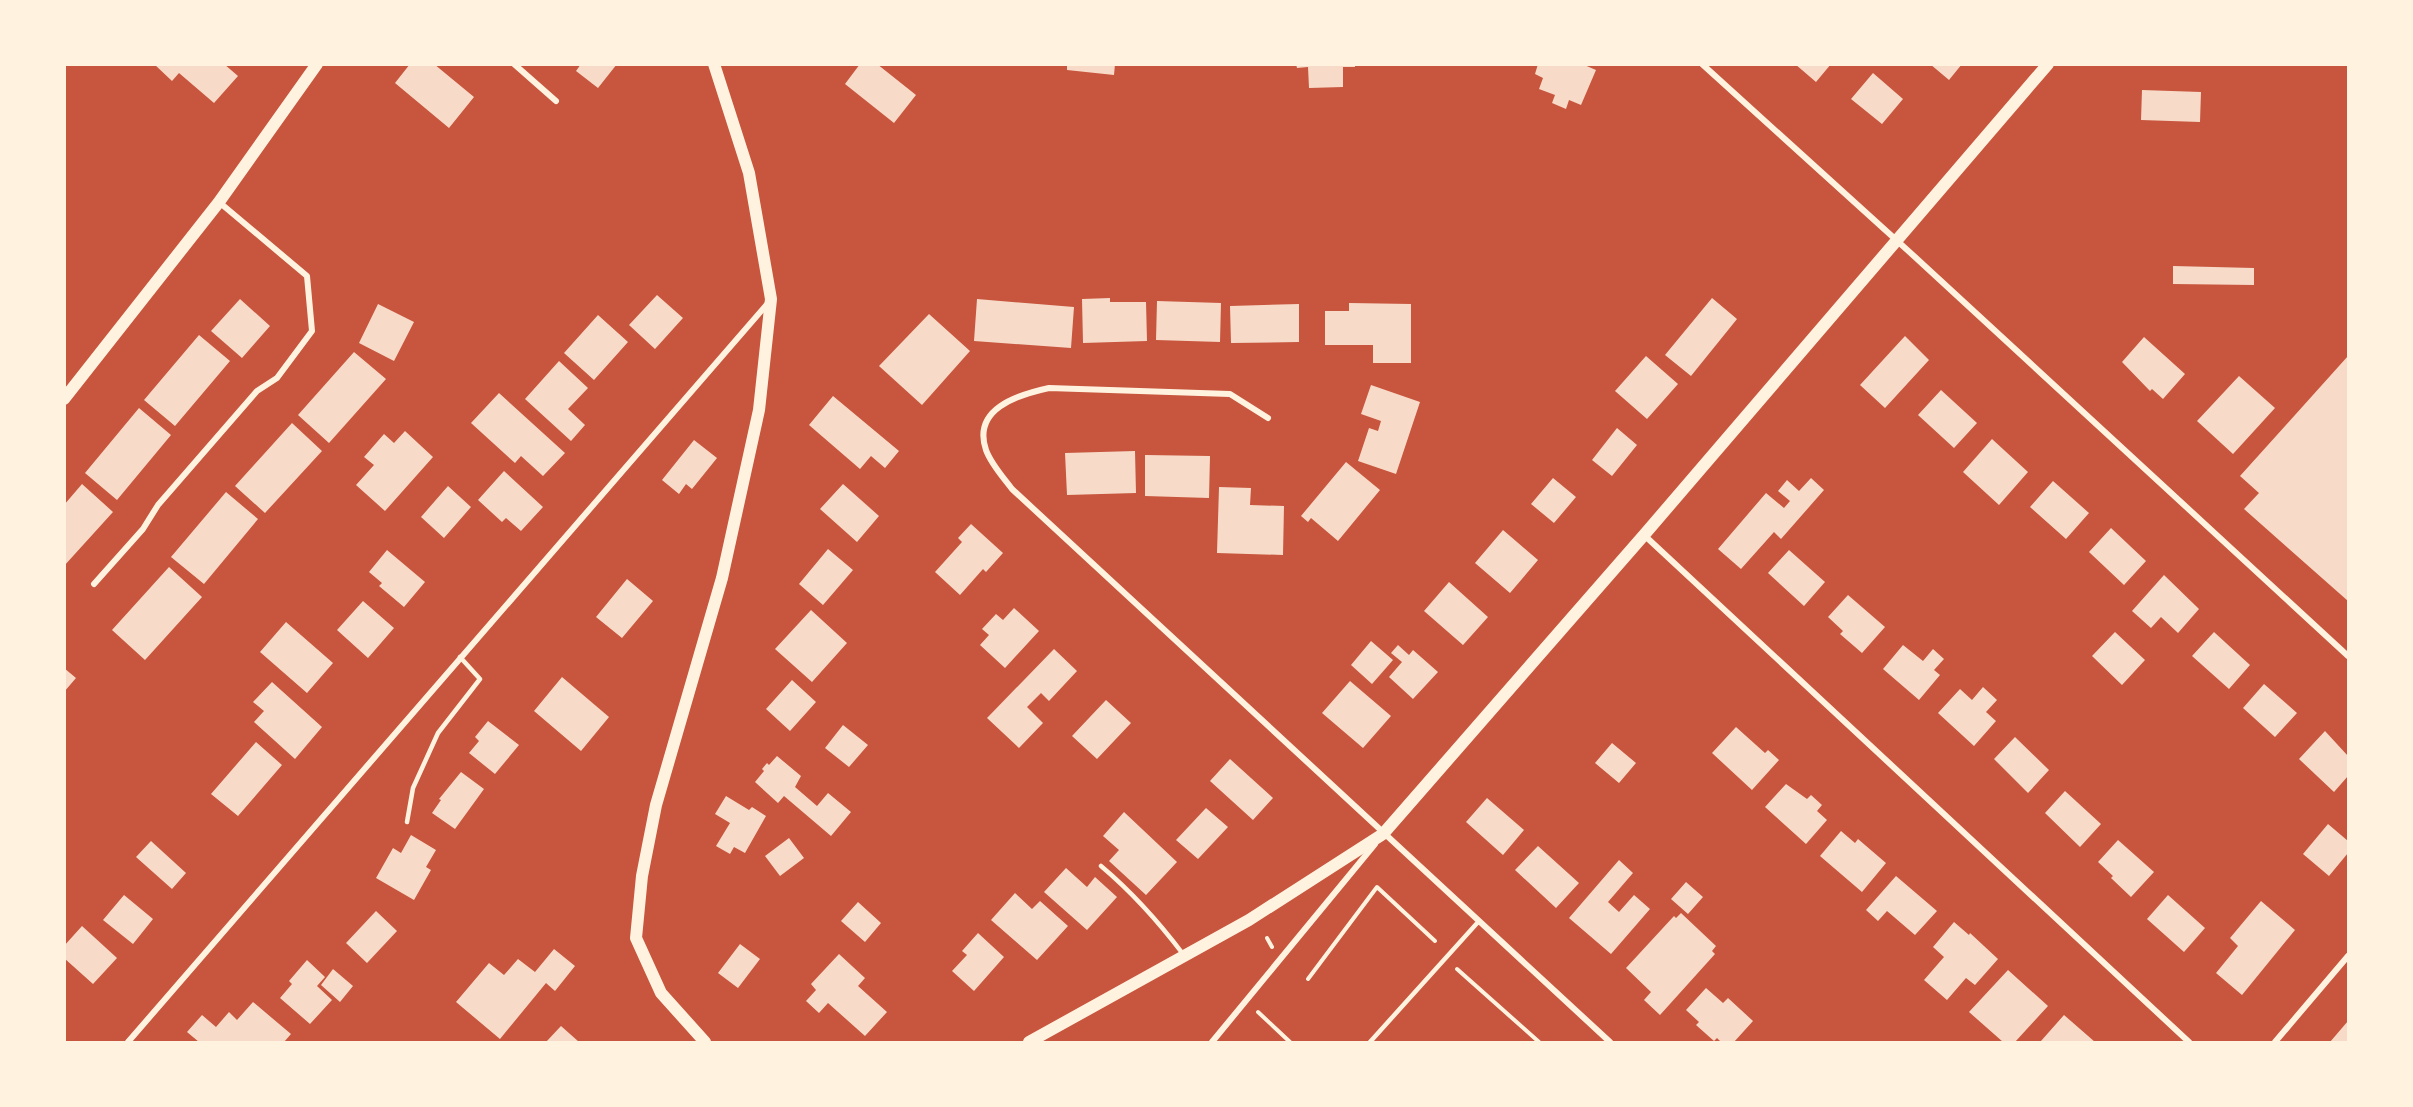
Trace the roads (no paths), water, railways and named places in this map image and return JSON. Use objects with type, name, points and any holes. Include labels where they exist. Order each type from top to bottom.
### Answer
[{"type":"main road","points":[[64,399],[219,202],[317,64]]},
{"type":"main road","points":[[702,1042],[661,993],[636,938],[639,901],[656,805],[722,578],[759,410],[771,299],[749,174],[714,64]]},
{"type":"main road","points":[[1029,1042],[1249,920],[1383,834],[1644,535],[2048,64]]},
{"type":"street","points":[[514,64],[556,101]]},
{"type":"street","points":[[1702,64],[2349,656]]},
{"type":"street","points":[[94,584],[143,529],[158,505],[257,391],[277,378],[312,331],[307,276],[219,202]]},
{"type":"street","points":[[128,1042],[771,299]]},
{"type":"street","points":[[1268,418],[1230,394],[1048,387],[1022,394],[1002,405],[986,419],[982,433],[987,452],[1012,489],[1479,921],[1605,1041]]},
{"type":"street","points":[[1644,535],[2189,1042]]},
{"type":"street","points":[[1212,1042],[1383,834]]},
{"type":"street","points":[[2275,1042],[2349,956]]},
{"type":"lane","points":[[407,822],[413,788],[438,733],[480,679],[460,657]]},
{"type":"lane","points":[[1101,866],[1130,890],[1150,911],[1185,956]]},
{"type":"lane","points":[[1370,1042],[1479,921]]}]
